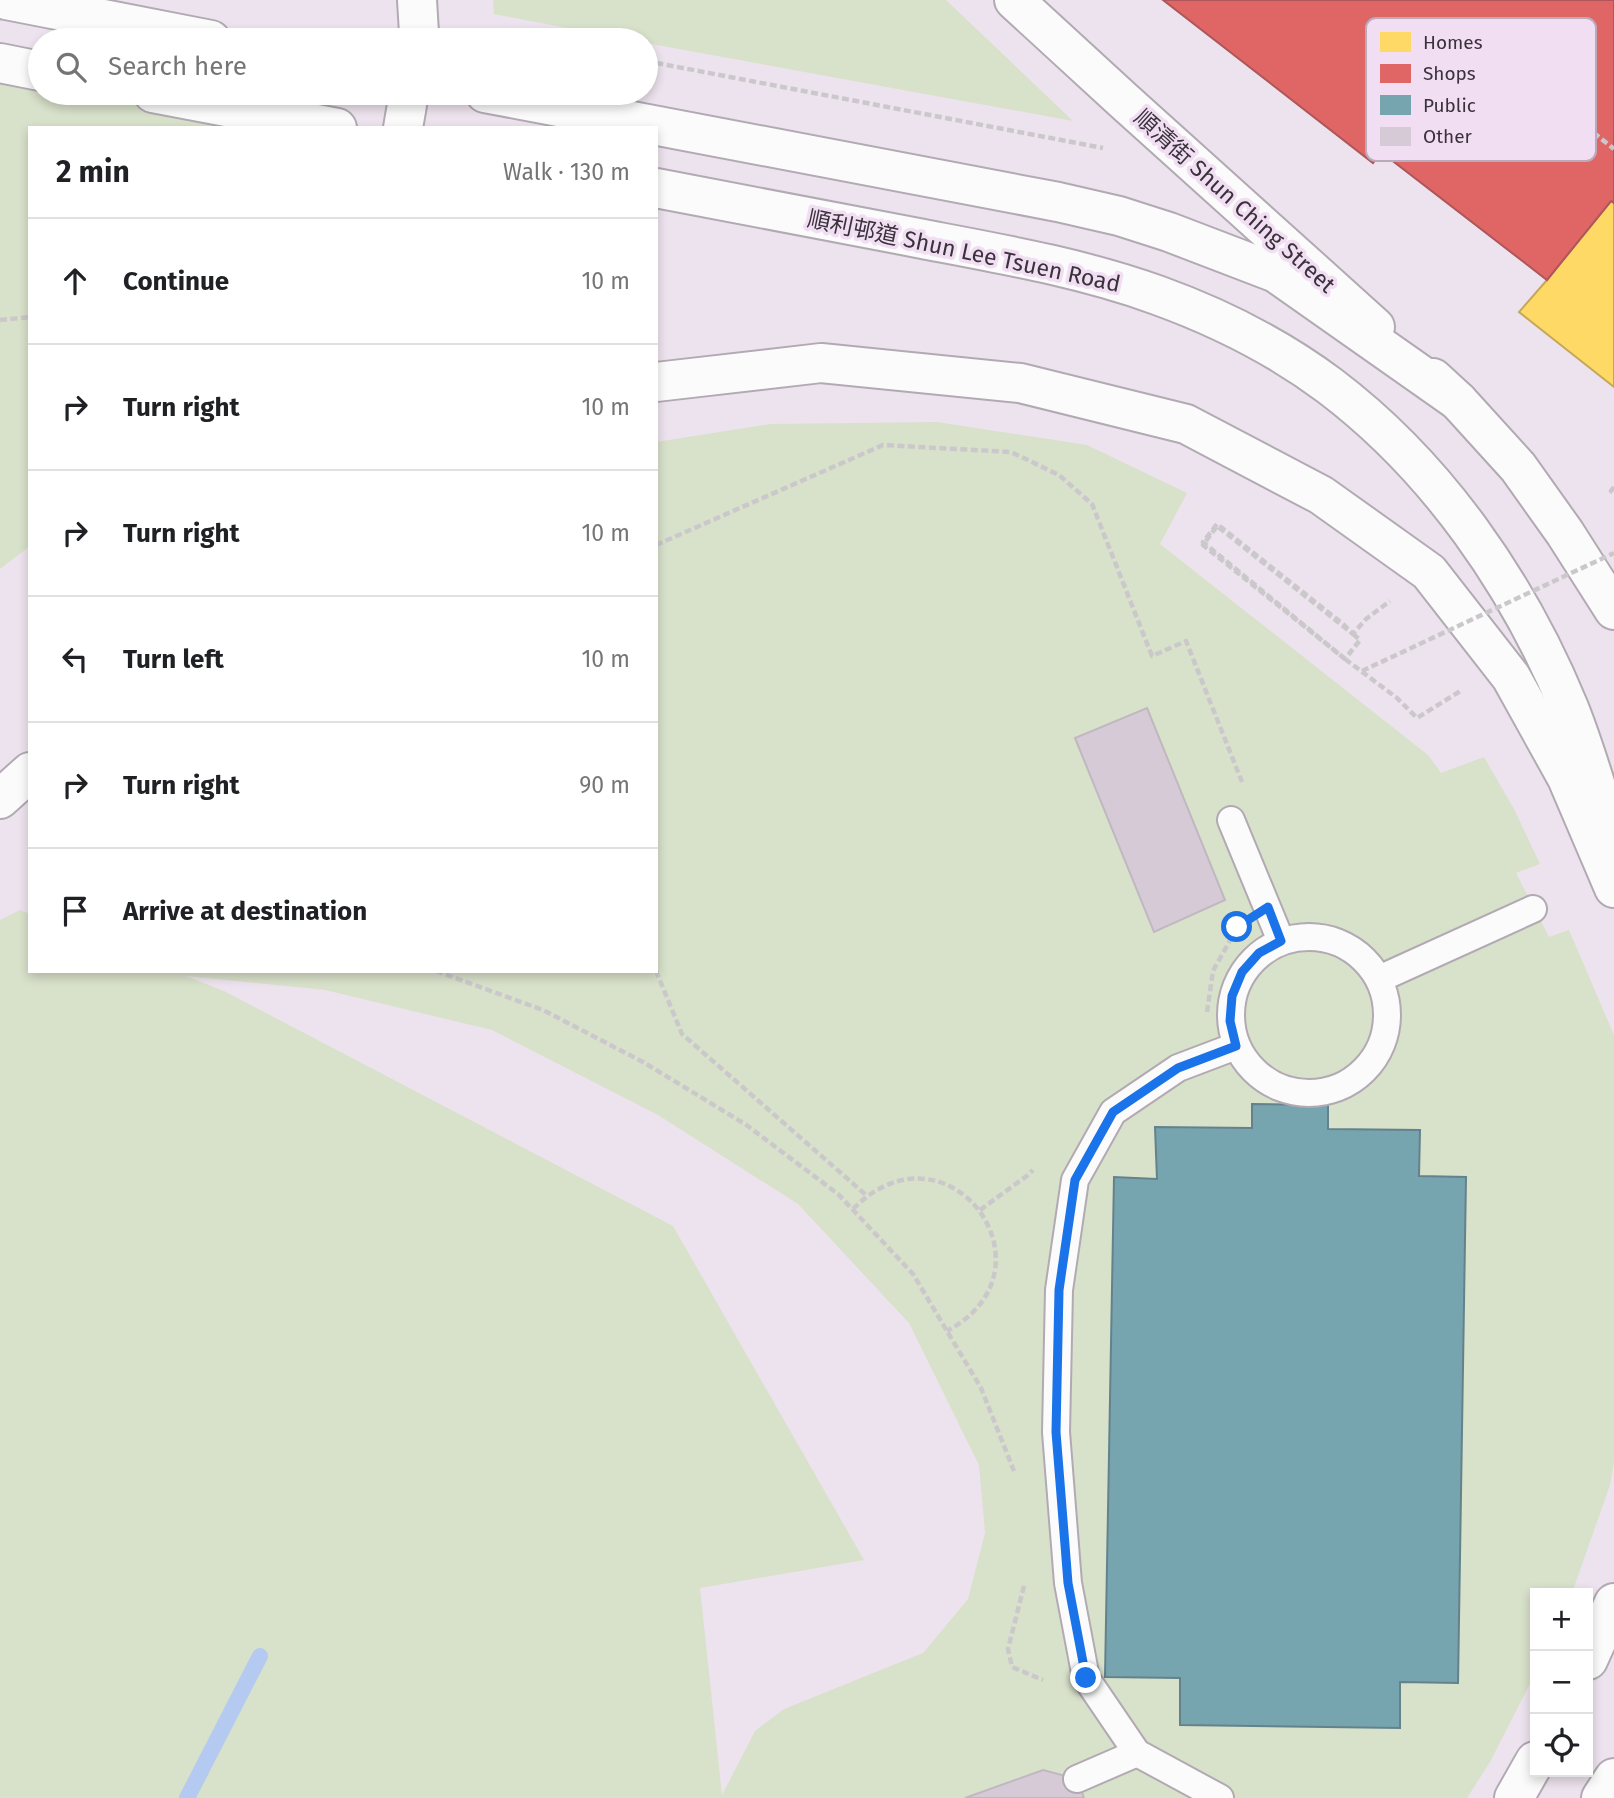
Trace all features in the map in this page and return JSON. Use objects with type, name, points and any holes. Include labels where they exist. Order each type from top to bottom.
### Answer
[{"type":"main road","points":[[6,0],[150,28]]},
{"type":"main road","points":[[417,0],[419,28]]},
{"type":"main road","name":"順清街 Shun Ching Street","points":[[1014,0],[1458,401]]},
{"type":"main road","points":[[0,63],[28,69]]},
{"type":"main road","points":[[217,105],[327,126]]},
{"type":"main road","points":[[403,126],[407,105]]},
{"type":"main road","points":[[550,105],[1119,216],[1276,273],[1458,401],[1518,467],[1565,533],[1614,610]]},
{"type":"main road","name":"順利邨道 Shun Lee Tsuen Road","points":[[658,188],[999,253],[1112,281],[1157,295],[1247,334],[1330,386],[1366,416],[1434,485],[1494,566],[1545,655],[1568,707],[1590,764],[1614,846]]},
{"type":"main road","points":[[658,382],[821,363],[1020,383],[1185,424],[1321,495],[1429,572],[1511,677],[1566,778],[1614,888]]},
{"type":"main road","points":[[0,799],[28,774]]},
{"type":"main road","points":[[1592,1651],[1614,1603]]},
{"type":"main road","points":[[1514,1798],[1530,1770]]},
{"type":"main road","points":[[1601,1798],[1614,1779]]},
{"type":"lane","points":[[1231,820],[1281,941]]},
{"type":"lane","points":[[1378,979],[1534,909]]},
{"type":"lane","points":[[1304,937],[1326,939],[1347,947],[1365,961],[1378,979],[1386,1002],[1386,1028],[1378,1052],[1363,1071],[1342,1085],[1318,1093],[1293,1091],[1270,1082],[1251,1067],[1236,1046],[1230,1021],[1232,996],[1242,972],[1259,953],[1281,941],[1304,937]]},
{"type":"lane","points":[[1220,1798],[1137,1753],[1086,1678],[1068,1583],[1056,1432],[1059,1290],[1075,1180],[1113,1112],[1178,1068],[1236,1046]]},
{"type":"lane","points":[[1077,1779],[1137,1753]]},
{"type":"path","points":[[658,63],[1105,149],[1124,102]]},
{"type":"path","points":[[1596,135],[1614,149]]},
{"type":"path","points":[[0,320],[28,317]]},
{"type":"path","points":[[658,544],[883,444],[1011,452],[1059,475],[1092,504],[1152,656],[1185,641],[1242,782]]},
{"type":"path","points":[[1614,487],[1611,491],[1614,493]]},
{"type":"path","points":[[1345,659],[1360,640],[1217,524],[1203,542],[1345,659],[1397,698],[1417,718],[1464,688]]},
{"type":"path","points":[[1362,671],[1614,553]]},
{"type":"path","points":[[1353,634],[1366,619],[1399,595]]},
{"type":"path","points":[[1207,1016],[1213,971],[1237,927],[1268,907]]},
{"type":"path","points":[[441,973],[543,1010],[643,1062],[745,1124],[838,1194],[913,1274],[981,1388],[1015,1472]]},
{"type":"path","points":[[657,973],[682,1034],[866,1195]]},
{"type":"path","points":[[980,1210],[1035,1167]]},
{"type":"path","points":[[853,1209],[866,1195],[883,1185],[919,1178],[948,1185],[965,1195],[980,1210],[994,1241],[996,1260],[993,1278],[975,1311],[962,1323],[947,1331]]},
{"type":"path","points":[[1027,1574],[1008,1649],[1012,1667],[1041,1680],[1086,1678]]},
{"type":"green space","points":[[493,0],[946,0],[1073,121],[658,45],[658,28],[568,28],[494,14]]},
{"type":"green space","points":[[0,76],[28,82],[28,105],[158,105],[236,119],[235,126],[28,126],[28,548],[0,569]]},
{"type":"green space","points":[[937,422],[1087,445],[1187,493],[1160,544],[1428,755],[1441,773],[1484,757],[1514,809],[1540,864],[1516,873],[1549,937],[1569,930],[1614,1035],[1614,1462],[1610,1485],[1574,1588],[1530,1588],[1530,1684],[1490,1762],[1467,1798],[0,1798],[0,920],[20,910],[28,913],[28,973],[658,973],[658,442],[770,424]],"holes":[[[186,976],[325,990],[492,1030],[658,1115],[798,1204],[909,1323],[979,1465],[985,1533],[968,1599],[923,1653],[784,1709],[755,1731],[722,1795],[700,1588],[864,1560],[673,1226],[224,991]]]},
{"type":"building: Homes","points":[[1611,201],[1614,203],[1614,387],[1519,312]]},
{"type":"building: Shops","points":[[1163,0],[1614,0],[1614,203],[1611,201],[1547,280],[1393,161],[1596,161],[1596,18],[1366,18],[1366,158]]},
{"type":"building: Public","points":[[1252,1104],[1328,1105],[1328,1129],[1420,1130],[1419,1176],[1466,1177],[1458,1683],[1400,1682],[1400,1728],[1180,1725],[1180,1678],[1105,1677],[1114,1177],[1157,1179],[1155,1127],[1252,1128]]},
{"type":"building: Other","points":[[1147,708],[1225,900],[1154,932],[1075,738]]},
{"type":"building: Other","points":[[1043,1770],[1077,1779],[1084,1798],[965,1798]]},
{"type":"waterway","points":[[187,1798],[260,1656]]},
{"type":"route","points":[[1086,1678],[1068,1583],[1056,1432],[1059,1290],[1075,1180],[1113,1112],[1178,1068],[1236,1046],[1230,1021],[1232,996],[1242,972],[1259,953],[1281,941],[1268,907],[1237,927]]}]
